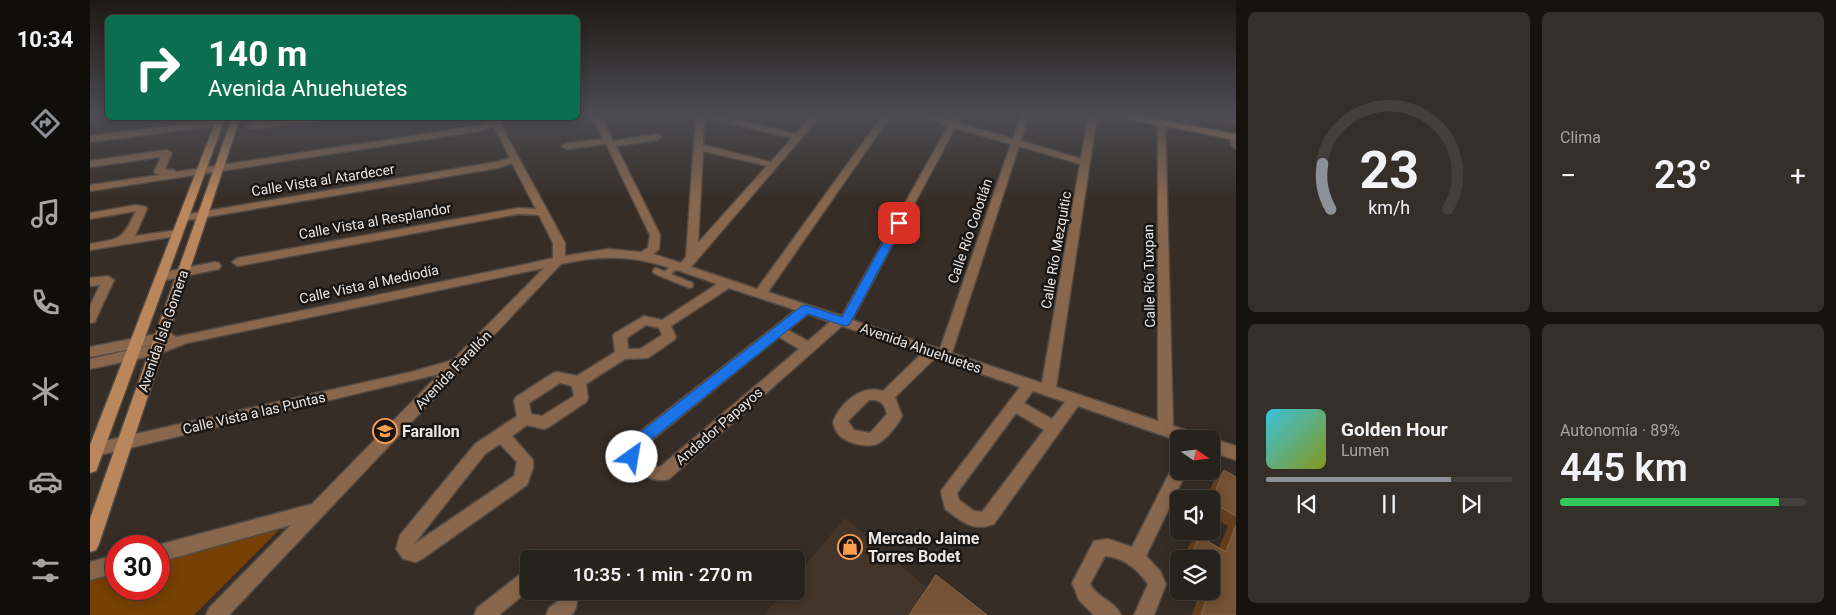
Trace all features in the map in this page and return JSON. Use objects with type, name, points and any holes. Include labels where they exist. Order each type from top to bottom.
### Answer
[{"type":"street","name":"Avenida Isla Gomera","points":[[90,466],[211,144]]},
{"type":"street","name":"Avenida Isla Gomera","points":[[90,544],[203,214],[222,168],[229,144]]},
{"type":"street","points":[[90,164],[163,153],[168,155],[159,172],[163,173],[222,168],[378,144]]},
{"type":"street","points":[[508,144],[559,242],[559,259]]},
{"type":"street","points":[[567,146],[591,144]]},
{"type":"street","points":[[610,144],[656,235],[652,249],[643,256]]},
{"type":"street","points":[[692,258],[699,144]]},
{"type":"street","points":[[679,267],[692,258],[791,144]]},
{"type":"street","points":[[760,294],[867,144]]},
{"type":"street","points":[[843,322],[942,144]]},
{"type":"street","name":"Calle Río Colotlán","points":[[938,354],[1016,144]]},
{"type":"street","points":[[1018,144],[1086,163]]},
{"type":"street","name":"Calle Río Mezquitic","points":[[1048,390],[1089,144]]},
{"type":"street","name":"Calle Río Tuxpan","points":[[1160,144],[1166,430]]},
{"type":"street","points":[[699,147],[773,165]]},
{"type":"street","name":"Calle Vista al Atardecer","points":[[90,247],[180,226],[203,214],[518,163]]},
{"type":"street","points":[[90,188],[201,170]]},
{"type":"street","name":"Calle Vista al Resplandor","points":[[238,262],[518,210],[539,201]]},
{"type":"street","points":[[90,216],[142,209],[126,239]]},
{"type":"street","name":"Calle Vista al Resplandor","points":[[518,210],[544,212]]},
{"type":"street","name":"Avenida Ahuehuetes","points":[[559,259],[619,253],[643,256],[1170,431]]},
{"type":"street","name":"Calle Vista al Mediodía","points":[[134,349],[532,267],[559,259]]},
{"type":"street","name":"Avenida Farallón","points":[[216,615],[559,259]]},
{"type":"street","points":[[161,277],[215,266]]},
{"type":"street","points":[[90,282],[108,280],[90,319]]},
{"type":"street","points":[[622,354],[620,336],[644,320],[664,325],[727,283]]},
{"type":"street","name":"Andador Papayos","points":[[806,309],[637,443],[633,449],[632,457],[650,472],[663,474],[809,348],[843,322]]},
{"type":"street","points":[[525,419],[521,401],[558,377],[579,382],[622,354],[643,354],[668,337],[664,325]]},
{"type":"street","points":[[778,331],[809,348]]},
{"type":"street","points":[[90,352],[134,349]]},
{"type":"street","points":[[90,364],[134,349]]},
{"type":"street","points":[[887,396],[938,354]]},
{"type":"street","name":"Calle Vista a las Puntas","points":[[96,449],[411,377],[458,364]]},
{"type":"street","name":"Calle Vista a las Puntas","points":[[411,377],[440,384]]},
{"type":"street","points":[[500,435],[525,460],[522,480],[416,553],[409,553],[405,549],[406,541],[480,449],[500,435],[525,419],[544,423],[581,398],[579,382]]},
{"type":"street","points":[[1030,384],[948,491],[950,504],[975,520],[982,522],[988,518],[1075,399]]},
{"type":"street","points":[[1015,405],[1054,428]]},
{"type":"street","points":[[1220,448],[1236,453]]},
{"type":"street","points":[[1135,560],[1175,480]]},
{"type":"street","points":[[170,550],[318,510]]},
{"type":"street","points":[[1111,615],[1089,600],[1083,591],[1082,583],[1100,547],[1115,548],[1147,567],[1154,576],[1157,584],[1144,615]]},
{"type":"street","points":[[90,571],[105,567]]},
{"type":"street","points":[[484,615],[520,585]]},
{"type":"street","points":[[556,615],[566,606],[567,600]]},
{"type":"lane","points":[[665,275],[679,267]]},
{"type":"lane","points":[[656,271],[690,285]]},
{"type":"shaded area","name":"Mercado Jaime Torres Bodet","points":[[845,518],[927,588],[909,615],[764,615],[776,600],[805,600],[805,565]]},
{"type":"shaded area","points":[[279,530],[194,615],[90,615],[90,579],[105,575],[105,600],[170,600],[170,558]]},
{"type":"building","points":[[1224,470],[1236,477],[1236,516],[1220,507],[1220,490],[1216,490]]},
{"type":"building","points":[[1236,525],[1236,615],[1201,615],[1206,600],[1220,600],[1220,550],[1194,550],[1197,540],[1206,540],[1226,552]]},
{"type":"building","points":[[936,575],[987,615],[909,615]]},
{"type":"place","name":"Farallon","points":[[385,431]]},
{"type":"place","name":"Mercado Jaime Torres Bodet","points":[[850,547]]},
{"type":"route","points":[[632,457],[633,449],[637,443],[806,309],[845,322],[899,223]]}]
